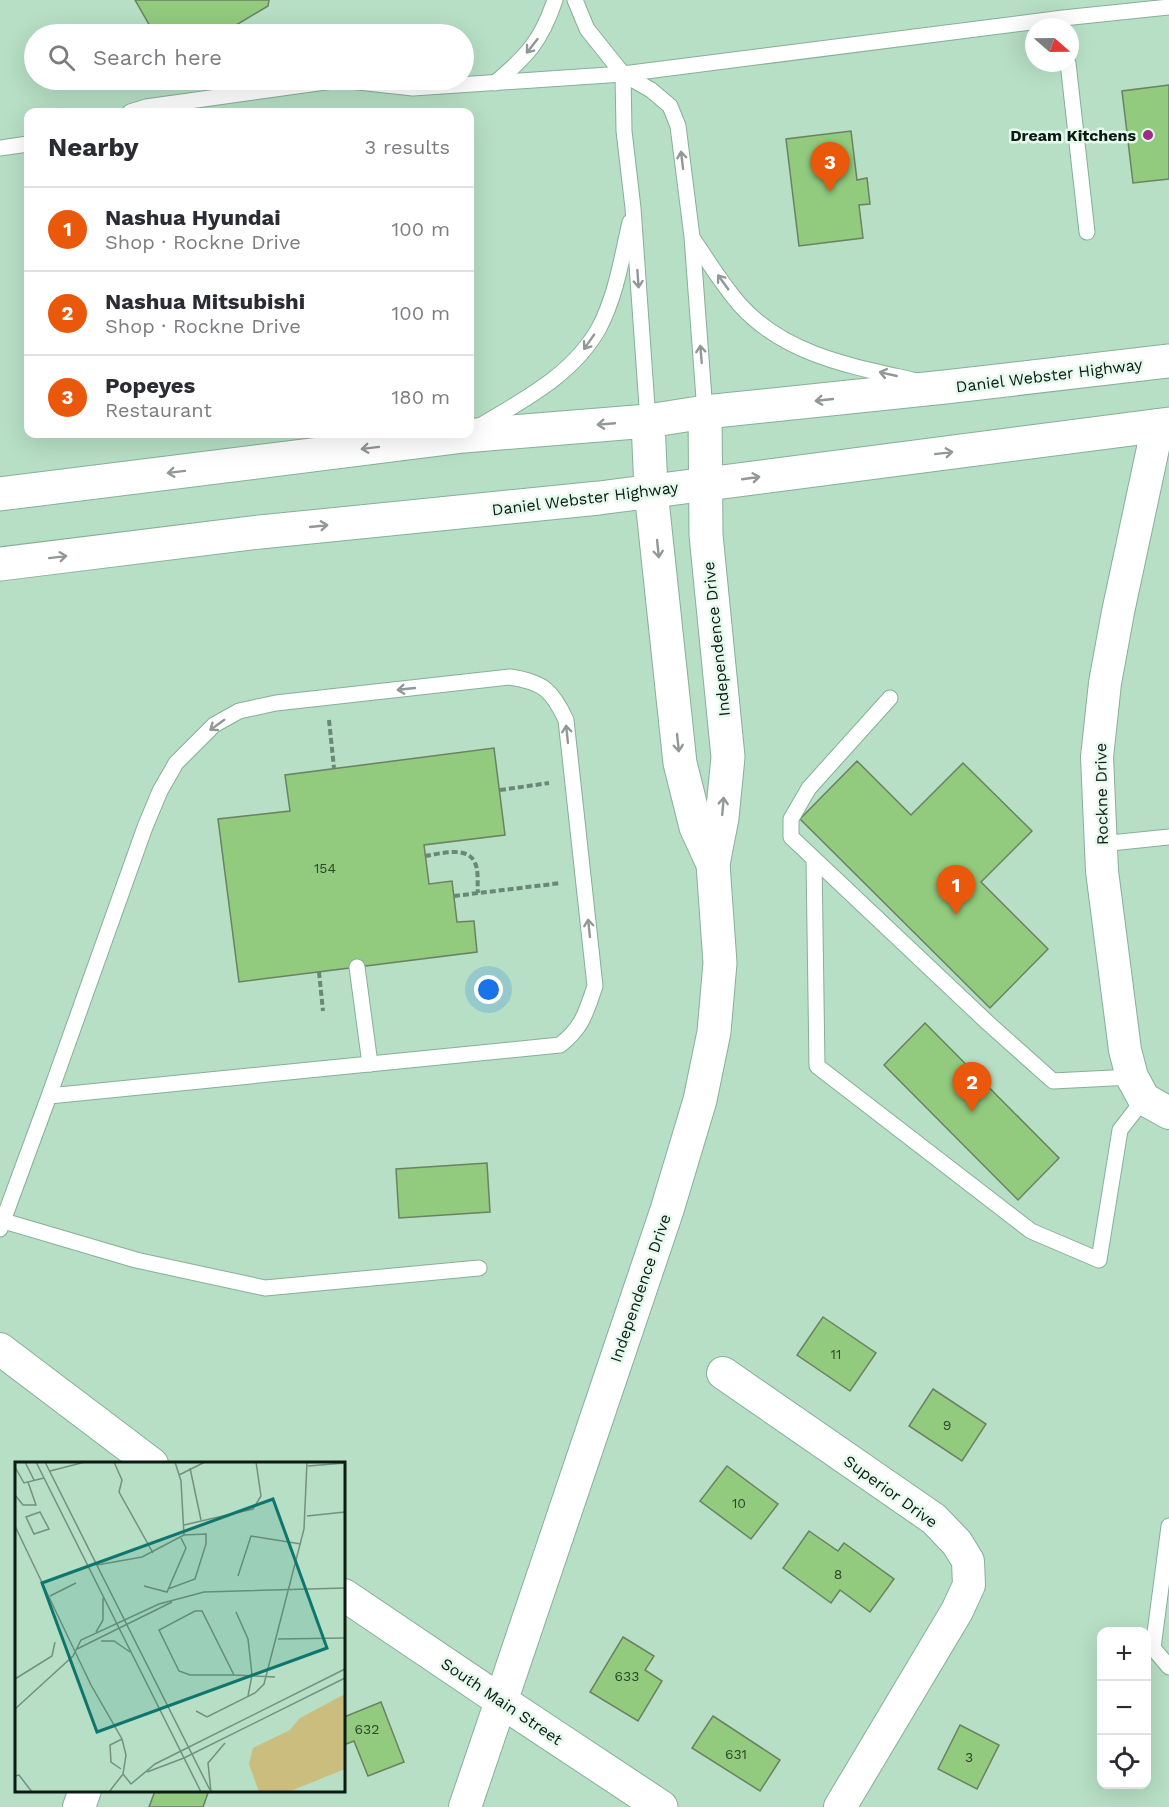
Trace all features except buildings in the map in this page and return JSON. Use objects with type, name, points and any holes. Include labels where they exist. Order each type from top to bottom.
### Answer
[{"type":"main road","name":"Daniel Webster Highway","points":[[474,433],[648,421],[705,412],[1169,361]]},
{"type":"main road","name":"Independence Drive","points":[[501,1701],[667,1210],[700,1100],[714,1032],[720,963],[713,864],[722,818],[728,757],[706,535],[705,412]]},
{"type":"main road","name":"Independence Drive","points":[[648,421],[651,491],[680,763],[696,827],[713,864]]},
{"type":"main road","name":"Daniel Webster Highway","points":[[0,564],[260,532],[599,498],[1163,424]]},
{"type":"main road","name":"Daniel Webster Highway","points":[[0,494],[436,438]]},
{"type":"main road","name":"South Main Street","points":[[501,1701],[661,1807]]},
{"type":"street","name":"Rockne Drive","points":[[1148,1096],[1125,1050],[1120,1018],[1102,871],[1097,758],[1105,683],[1118,612],[1163,424]]},
{"type":"street","points":[[0,1349],[149,1462]]},
{"type":"street","name":"Superior Drive","points":[[723,1373],[934,1519],[957,1543],[968,1561],[969,1585],[957,1611],[840,1807]]},
{"type":"street","name":"South Main Street","points":[[345,1596],[501,1701]]},
{"type":"street","points":[[465,1807],[501,1701]]},
{"type":"street","points":[[79,1807],[85,1792]]},
{"type":"lane","points":[[495,83],[535,44],[547,22],[555,0]]},
{"type":"lane","points":[[575,0],[587,29],[623,74],[651,90],[670,106],[678,126],[692,237],[705,412]]},
{"type":"lane","points":[[1079,20],[1169,7]]},
{"type":"lane","points":[[474,84],[623,74],[1025,27]]},
{"type":"lane","points":[[1069,72],[1087,232]]},
{"type":"lane","points":[[623,74],[624,131],[633,208],[648,421]]},
{"type":"lane","points":[[143,108],[268,90]]},
{"type":"lane","points":[[0,148],[24,145]]},
{"type":"lane","points":[[474,430],[551,382],[585,349],[599,327],[614,292],[633,208]]},
{"type":"lane","points":[[692,237],[742,307],[763,326],[800,348],[831,361],[945,387]]},
{"type":"lane","points":[[49,1096],[560,1045],[574,1034],[585,1016],[595,986],[566,720],[549,691],[529,680],[510,677],[276,703],[239,711],[214,725],[176,763],[160,790],[145,827],[1,1224],[136,1260],[265,1288],[479,1269]]},
{"type":"lane","points":[[890,698],[808,788],[790,819],[791,837],[988,1023],[1053,1081],[1148,1096]]},
{"type":"lane","points":[[1101,844],[1169,837]]},
{"type":"lane","points":[[814,859],[817,1066],[1031,1232],[1100,1260],[1120,1130],[1148,1096]]},
{"type":"lane","points":[[357,967],[370,1064]]},
{"type":"lane","points":[[1169,1526],[1153,1648],[1169,1667]]},
{"type":"path","points":[[329,719],[334,768]]},
{"type":"path","points":[[500,790],[549,783]]},
{"type":"path","points":[[425,856],[463,852],[471,856],[476,863],[478,893]]},
{"type":"path","points":[[453,896],[562,883]]},
{"type":"path","points":[[319,972],[323,1011]]},
{"type":"place","name":"Dream Kitchens","points":[[1148,135]]},
{"type":"place","name":"Popeyes","points":[[830,192]]},
{"type":"place","name":"Nashua Hyundai","points":[[956,915]]},
{"type":"place","name":"Nashua Mitsubishi","points":[[972,1112]]}]
